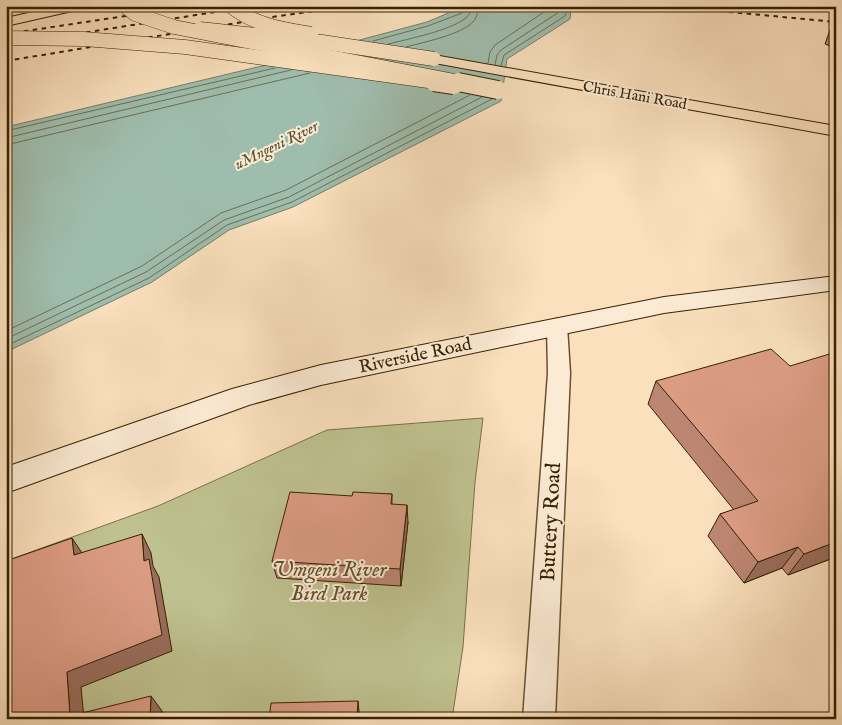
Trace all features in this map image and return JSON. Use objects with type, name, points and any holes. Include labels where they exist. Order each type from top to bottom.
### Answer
[{"type":"main road","points":[[6,22],[77,6]]},
{"type":"main road","points":[[125,6],[134,14],[174,28],[517,93]]},
{"type":"main road","points":[[231,6],[248,18],[277,28],[434,59]]},
{"type":"main road","points":[[6,27],[85,25]]},
{"type":"main road","points":[[131,26],[257,34],[434,59]]},
{"type":"main road","points":[[6,38],[84,39],[193,48],[424,82],[498,90]]},
{"type":"main road","name":"Chris Hani Road","points":[[434,59],[832,141]]},
{"type":"main road","name":"Chris Hani Road","points":[[748,132],[832,141]]},
{"type":"main road","points":[[826,284],[836,266]]},
{"type":"main road","name":"Riverside Road","points":[[6,480],[242,396],[330,373],[664,305],[826,284]]},
{"type":"street","name":"Buttery Road","points":[[539,719],[559,374],[557,326]]},
{"type":"green space","name":"Umgeni River Bird Park","points":[[483,418],[475,482],[463,647],[452,719],[6,719],[6,561],[158,506],[327,430]]},
{"type":"water","name":"uMngeni River","points":[[465,6],[581,6],[571,10],[570,19],[507,59],[501,101],[293,207],[229,230],[152,282],[6,352],[6,127],[266,65],[427,22]]},
{"type":"building","points":[[771,349],[790,366],[836,352],[836,542],[804,554],[798,547],[758,562],[720,514],[758,501],[656,381]]},
{"type":"building","points":[[290,492],[352,496],[353,492],[392,494],[391,504],[407,505],[400,569],[272,561]]},
{"type":"building","points":[[142,534],[144,561],[149,559],[162,635],[67,672],[70,716],[151,696],[150,719],[6,719],[6,561],[72,538],[74,555]]},
{"type":"building","points":[[358,701],[357,719],[269,719],[271,703]]},
{"type":"railway","points":[[6,34],[192,6]]},
{"type":"railway","points":[[6,45],[253,6]]},
{"type":"railway","points":[[6,61],[279,16],[352,6]]},
{"type":"railway","points":[[666,6],[836,22]]}]
